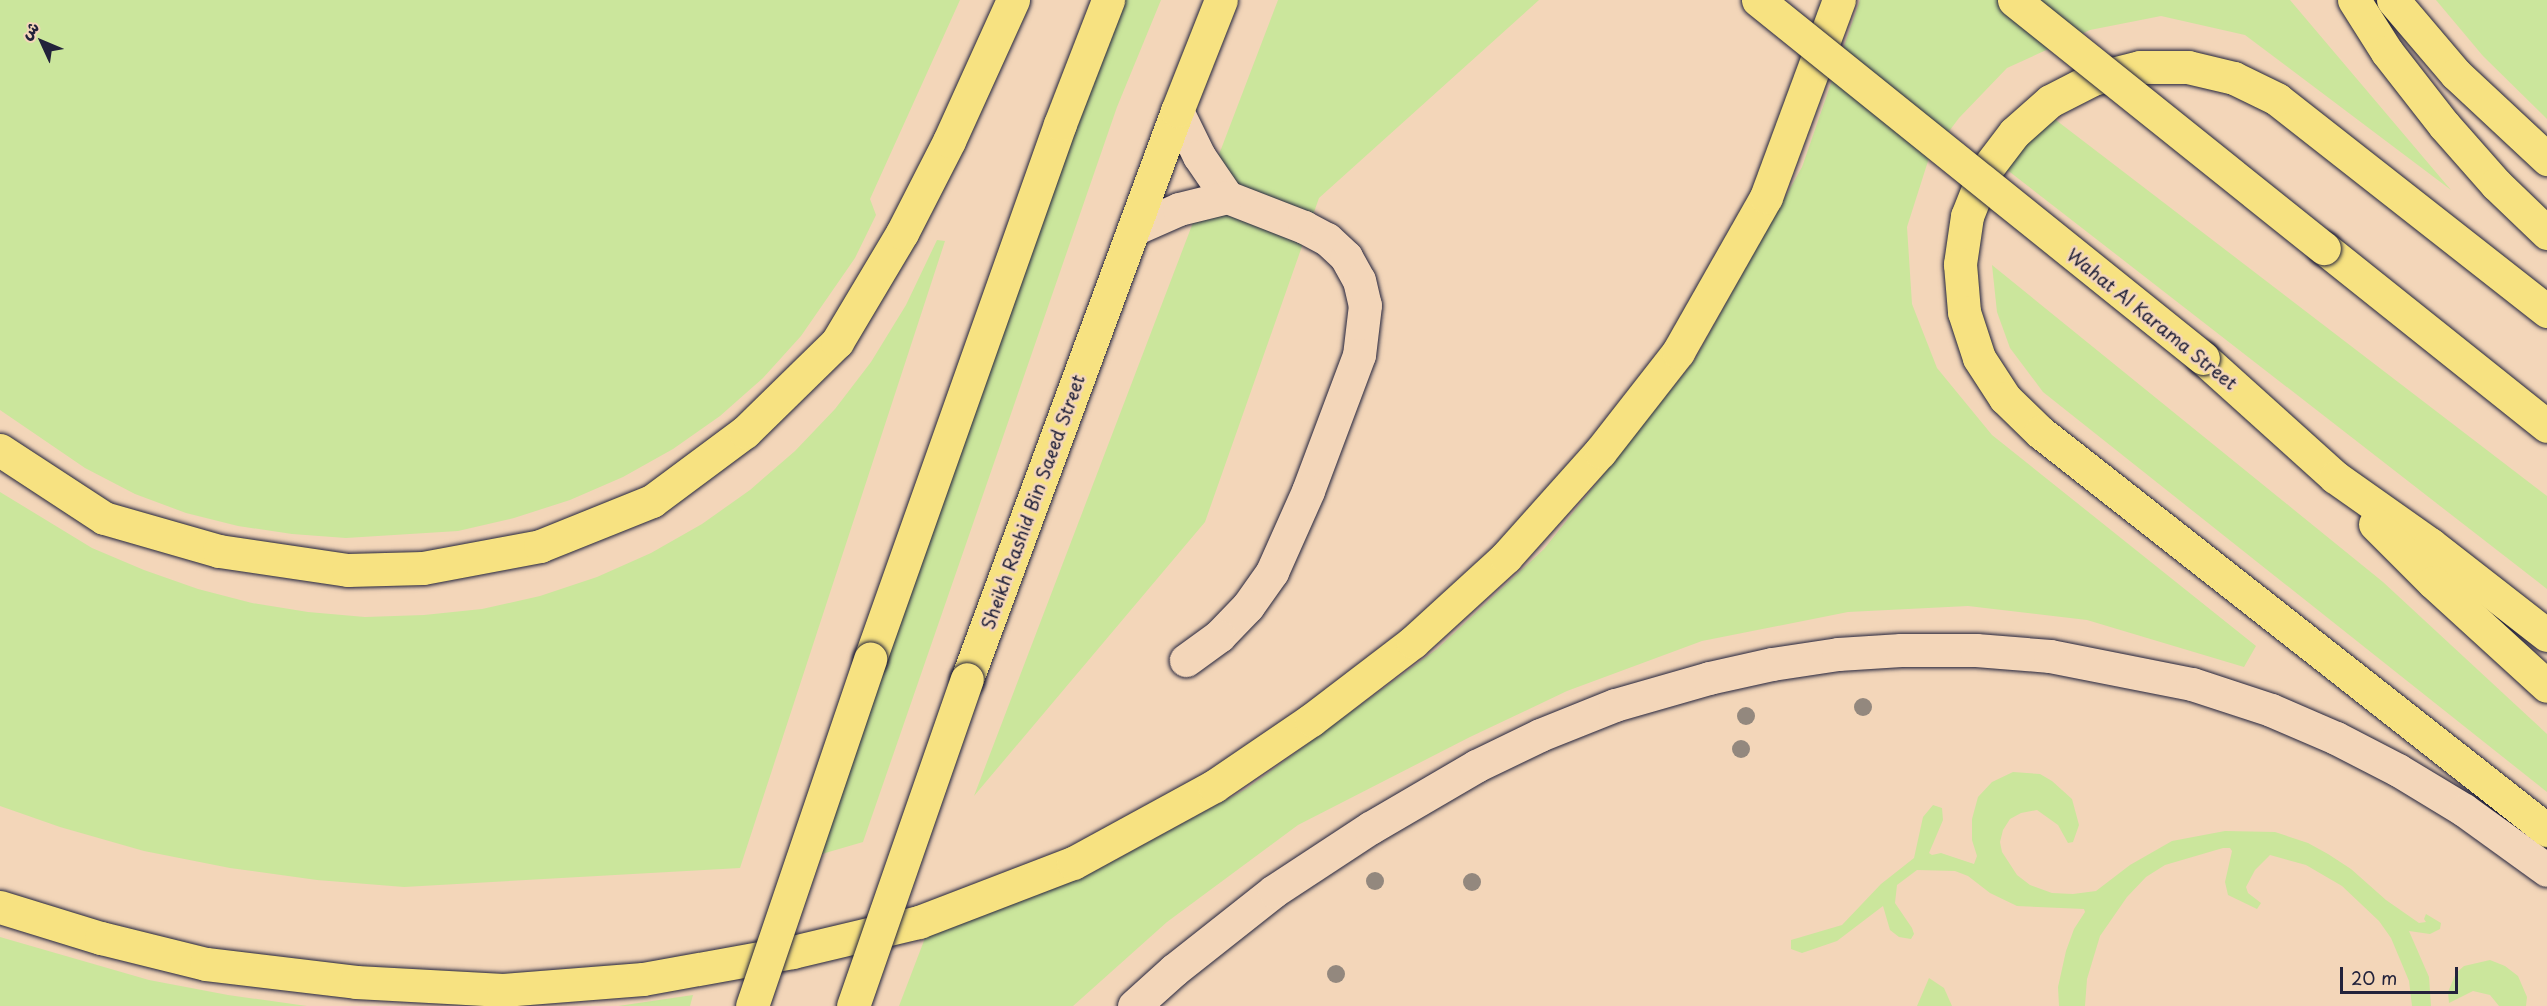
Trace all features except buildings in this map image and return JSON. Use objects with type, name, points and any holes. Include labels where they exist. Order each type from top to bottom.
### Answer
[{"type":"highway","points":[[0,450],[104,518],[219,551],[348,570],[423,568],[540,546],[652,501],[745,432],[837,342],[902,233],[949,141],[1012,0]]},
{"type":"highway","points":[[752,1006],[870,659],[1060,124],[1108,0]]},
{"type":"highway","name":"Sheikh Rashid Bin Saeed Street","points":[[852,1006],[967,679],[1177,111],[1221,0]]},
{"type":"highway","points":[[1740,0],[1901,116]]},
{"type":"highway","name":"Wahat Al Karama Street","points":[[1758,0],[2202,358],[2335,477],[2430,544],[2547,635]]},
{"type":"highway","points":[[0,907],[101,939],[206,964],[356,982],[503,990],[643,979],[793,952],[919,922],[1072,863],[1214,786],[1311,720],[1413,642],[1506,557],[1600,452],[1678,352],[1766,197],[1839,0]]},
{"type":"highway","points":[[2014,0],[2547,426]]},
{"type":"highway","points":[[2354,0],[2387,52],[2444,124],[2496,184],[2547,233]]},
{"type":"highway","points":[[2392,0],[2456,74],[2547,159]]},
{"type":"highway","points":[[2547,311],[2277,99],[2234,78],[2188,67],[2140,67],[2093,79],[2050,101],[2014,132],[1985,171],[1967,216],[1960,264],[1964,312],[1980,358],[2005,398],[2026,418],[2547,830]]},
{"type":"highway","points":[[2335,477],[2357,505],[2433,582],[2547,686]]},
{"type":"street","points":[[1177,111],[1199,156],[1227,197]]},
{"type":"street","points":[[1134,229],[1179,209],[1227,197],[1304,226],[1327,239],[1340,251],[1359,280],[1365,305],[1359,356],[1308,491],[1272,572],[1248,606],[1219,636],[1186,660]]},
{"type":"street","points":[[1134,1006],[1174,970],[1274,891],[1370,828],[1476,766],[1540,735],[1615,705],[1719,675],[1838,654],[1901,650],[1976,650],[2050,656],[2192,684],[2271,710],[2336,738],[2398,770],[2464,810],[2547,870]]},
{"type":"green space","points":[[0,0],[960,0],[870,199],[876,215],[855,258],[801,336],[763,378],[720,416],[673,449],[623,477],[570,500],[514,518],[458,531],[346,538],[292,534],[238,526],[186,513],[135,494],[85,468],[0,410]]},
{"type":"green space","points":[[1113,0],[1161,0],[1117,107],[863,842],[815,856]]},
{"type":"green space","points":[[1278,0],[1539,0],[1319,198],[1205,522],[974,796]]},
{"type":"green space","points":[[1860,0],[2290,0],[2451,190],[2245,35],[2161,16],[2090,30],[2007,68],[1959,118],[1929,158],[1907,227],[1912,304],[1937,368],[1992,435],[2256,646],[2244,667],[2087,620],[1968,606],[1848,612],[1702,641],[1567,691],[1470,737],[1298,825],[1167,922],[1073,1006],[899,1006],[925,938],[1084,877],[1246,789],[1437,649],[1544,549],[1694,361],[1802,167]]},
{"type":"green space","points":[[2436,0],[2547,0],[2547,119],[2483,56]]},
{"type":"green space","points":[[2048,114],[2547,496],[2547,589],[1997,162]]},
{"type":"green space","points":[[937,240],[945,241],[740,868],[404,887],[317,880],[230,868],[144,851],[60,827],[0,806],[0,492],[92,548],[198,589],[252,603],[308,612],[365,617],[424,615],[482,609],[540,596],[597,577],[651,553],[702,524],[750,490],[795,451],[835,409],[871,362],[906,305]]},
{"type":"green space","points":[[1992,265],[2383,582],[2547,734],[2547,792],[2043,392],[2010,348],[1997,312]]},
{"type":"green space","points":[[2013,772],[2040,774],[2052,781],[2072,799],[2079,825],[2073,842],[2068,843],[2058,825],[2037,810],[2021,813],[2010,819],[2003,830],[2000,842],[2002,852],[2017,875],[2030,885],[2052,893],[2073,894],[2096,891],[2130,865],[2172,841],[2225,831],[2275,832],[2308,843],[2328,854],[2351,869],[2386,900],[2419,923],[2426,922],[2424,919],[2426,914],[2441,923],[2440,929],[2430,934],[2409,931],[2429,977],[2431,1006],[2412,1006],[2409,981],[2391,938],[2379,921],[2342,886],[2306,865],[2270,855],[2255,870],[2246,887],[2248,893],[2261,903],[2257,909],[2228,895],[2225,882],[2232,851],[2230,848],[2165,865],[2146,877],[2127,897],[2100,936],[2087,979],[2085,1006],[2059,1006],[2058,987],[2066,951],[2074,929],[2085,912],[2084,909],[2017,906],[1990,893],[1968,876],[1955,871],[1917,870],[1897,885],[1895,903],[1912,928],[1914,934],[1911,939],[1899,937],[1890,930],[1883,906],[1837,941],[1802,953],[1791,949],[1791,940],[1842,925],[1881,884],[1914,858],[1923,817],[1933,805],[1942,808],[1943,820],[1929,853],[1932,855],[1941,853],[1974,864],[1977,856],[1972,840],[1972,819],[1978,797],[1992,782]]},
{"type":"green space","points":[[0,937],[149,980],[228,995],[307,1006],[0,1006]]},
{"type":"green space","points":[[2490,960],[2505,966],[2518,976],[2527,997],[2526,1006],[2499,1006],[2490,995],[2473,991],[2449,1003],[2448,992],[2456,973],[2464,966]]},
{"type":"green space","points":[[1929,978],[1944,988],[1952,1006],[1917,1006]]},
{"type":"green space","points":[[693,995],[690,1006],[618,1006]]}]
